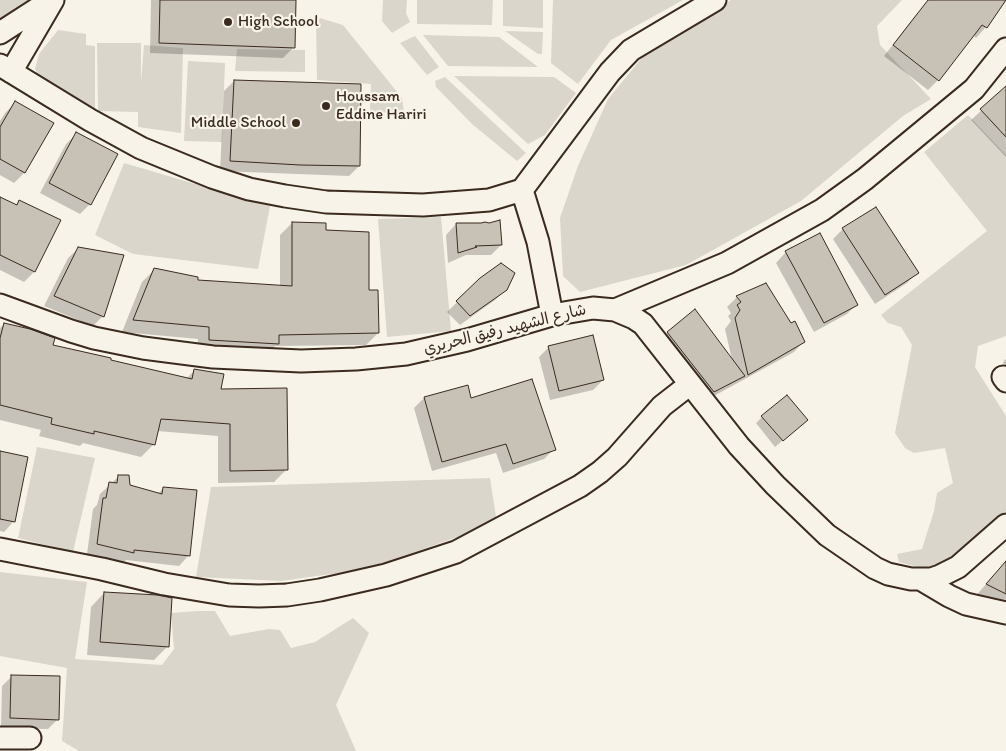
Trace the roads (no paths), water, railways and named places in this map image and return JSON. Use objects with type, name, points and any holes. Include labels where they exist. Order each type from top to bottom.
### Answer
[{"type":"street","points":[[0,33],[52,0]]},
{"type":"street","points":[[52,0],[6,69],[90,120],[141,148],[212,177],[249,189],[326,202],[423,205],[489,200],[522,190],[610,72],[631,50],[715,0]]},
{"type":"street","points":[[615,310],[727,263],[822,210],[865,179],[974,89],[1006,50]]},
{"type":"street","points":[[522,190],[538,242],[552,315]]},
{"type":"street","name":"شارع الشهيد رفيق الحريري","points":[[0,305],[94,338],[143,348],[214,357],[301,361],[356,359],[406,354],[467,340],[552,315],[593,308],[615,310],[626,313],[643,324],[689,385],[751,459],[796,506],[827,535],[861,559],[888,574],[922,580],[940,576],[958,567],[1006,525]]},
{"type":"street","points":[[0,549],[102,569],[164,584],[229,594],[287,595],[320,590],[386,575],[456,552],[580,486],[617,457],[662,406],[689,385]]},
{"type":"street","points":[[922,580],[966,604],[1006,613]]},
{"type":"street","points":[[0,738],[30,738]]},
{"type":"place","name":"High School","points":[[228,22]]},
{"type":"place","name":"Houssam Eddine Hariri","points":[[326,106]]},
{"type":"place","name":"Middle School","points":[[296,123]]}]
